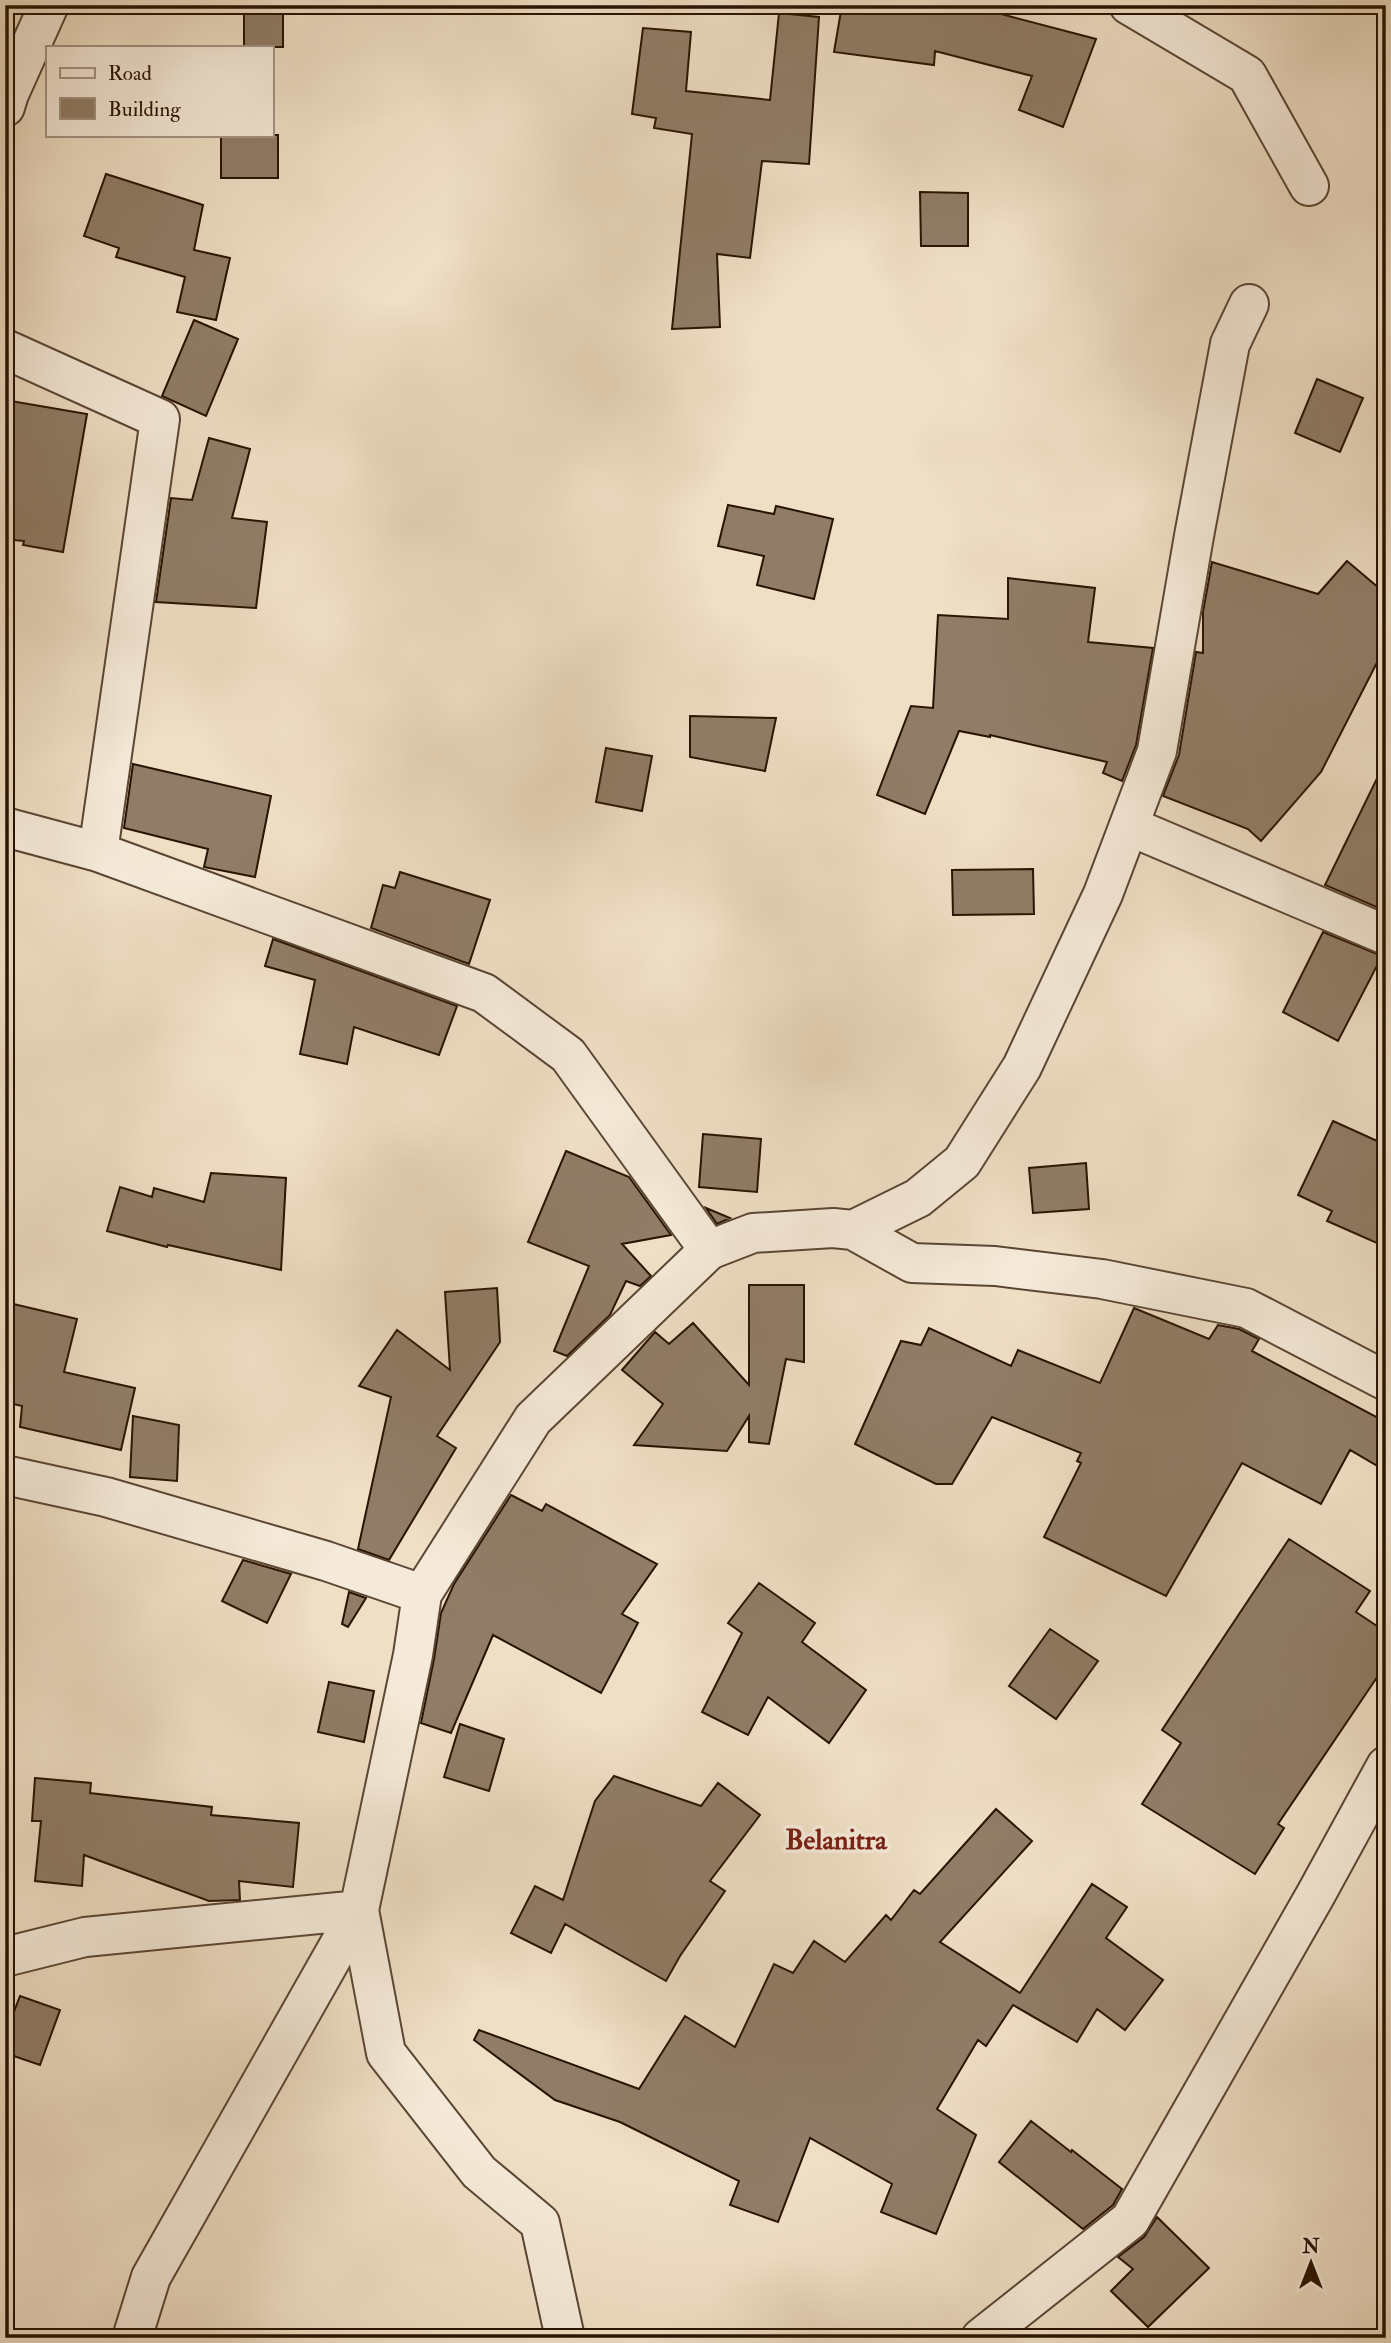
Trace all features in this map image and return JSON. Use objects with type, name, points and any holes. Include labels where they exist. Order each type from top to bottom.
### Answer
[{"type":"street","points":[[5,107],[49,5]]},
{"type":"street","points":[[1129,5],[1247,75],[1309,186]]},
{"type":"street","points":[[853,1230],[918,1198],[962,1162],[1022,1068],[1103,894],[1157,751],[1230,344],[1249,304]]},
{"type":"street","points":[[5,349],[160,419],[98,852]]},
{"type":"street","points":[[1129,826],[1386,935]]},
{"type":"street","points":[[5,827],[98,852],[484,993],[568,1055],[709,1250]]},
{"type":"street","points":[[132,2338],[151,2277],[359,1910],[413,1655],[422,1594],[533,1419],[709,1250],[753,1233],[833,1228],[853,1230],[912,1263],[995,1266],[1102,1279],[1246,1308],[1386,1381]]},
{"type":"street","points":[[5,1475],[106,1497],[326,1561],[422,1594]]},
{"type":"street","points":[[981,2338],[1130,2220],[1317,1894],[1386,1766]]},
{"type":"street","points":[[5,1957],[85,1937],[359,1910]]},
{"type":"street","points":[[359,1910],[386,2053],[479,2172],[540,2223],[565,2338]]},
{"type":"building","points":[[244,5],[283,5],[283,47],[244,46]]},
{"type":"building","points":[[842,5],[967,5],[1096,39],[1063,127],[1019,110],[1032,76],[935,51],[934,65],[834,52]]},
{"type":"building","points":[[779,13],[819,17],[809,164],[762,161],[750,258],[717,254],[720,327],[672,329],[692,134],[654,128],[656,118],[632,114],[643,28],[691,32],[686,91],[770,100]]},
{"type":"building","points":[[278,135],[278,178],[221,178],[221,136]]},
{"type":"building","points":[[106,174],[203,205],[194,250],[230,258],[216,320],[177,312],[185,277],[116,257],[119,248],[84,236]]},
{"type":"building","points":[[920,192],[968,193],[968,246],[921,246]]},
{"type":"building","points":[[194,320],[238,339],[206,416],[162,396]]},
{"type":"building","points":[[1317,379],[1363,398],[1340,452],[1295,433]]},
{"type":"building","points":[[5,400],[87,414],[63,552],[23,545],[24,541],[5,539]]},
{"type":"building","points":[[209,438],[250,449],[232,518],[267,522],[256,608],[156,602],[171,498],[192,500]]},
{"type":"building","points":[[728,505],[774,514],[776,506],[833,519],[814,599],[757,585],[764,556],[718,546]]},
{"type":"building","points":[[1347,561],[1386,594],[1386,645],[1321,772],[1261,841],[1248,829],[1163,796],[1179,755],[1196,652],[1203,653],[1203,612],[1212,562],[1318,594]]},
{"type":"building","points":[[1008,578],[1095,588],[1088,642],[1153,648],[1136,745],[1122,781],[1103,773],[1107,762],[990,735],[959,731],[925,814],[877,795],[911,706],[933,708],[938,615],[1008,619]]},
{"type":"building","points":[[690,716],[776,718],[765,771],[690,757]]},
{"type":"building","points":[[606,748],[652,756],[642,811],[596,802]]},
{"type":"building","points":[[1386,760],[1386,911],[1325,885]]},
{"type":"building","points":[[133,764],[271,796],[255,877],[204,867],[208,849],[124,828]]},
{"type":"building","points":[[1033,869],[1034,914],[953,915],[952,870]]},
{"type":"building","points":[[400,872],[490,900],[469,964],[371,928],[383,885],[395,888]]},
{"type":"building","points":[[1323,932],[1382,956],[1338,1041],[1283,1012]]},
{"type":"building","points":[[273,939],[457,1006],[439,1055],[354,1027],[347,1064],[300,1054],[315,980],[265,966]]},
{"type":"building","points":[[1333,1121],[1386,1145],[1386,1247],[1327,1221],[1332,1211],[1298,1195]]},
{"type":"building","points":[[703,1134],[761,1139],[757,1192],[699,1187]]},
{"type":"building","points":[[566,1151],[629,1177],[671,1235],[622,1244],[651,1276],[640,1286],[626,1281],[610,1315],[567,1356],[554,1351],[589,1266],[528,1242]]},
{"type":"building","points":[[1086,1163],[1089,1209],[1033,1213],[1029,1168]]},
{"type":"building","points":[[211,1173],[286,1178],[281,1270],[168,1245],[167,1247],[107,1231],[120,1187],[152,1197],[154,1188],[204,1202]]},
{"type":"building","points":[[706,1208],[730,1218],[717,1224]]},
{"type":"building","points":[[749,1285],[804,1285],[804,1362],[786,1359],[769,1444],[749,1442],[749,1416],[727,1451],[634,1445],[663,1404],[622,1370],[655,1332],[669,1344],[693,1323],[749,1385]]},
{"type":"building","points":[[497,1288],[500,1342],[437,1436],[456,1448],[389,1560],[358,1549],[391,1397],[359,1386],[397,1330],[450,1370],[445,1292]]},
{"type":"building","points":[[5,1302],[77,1319],[64,1372],[135,1388],[121,1450],[20,1427],[22,1406],[5,1402]]},
{"type":"building","points":[[1134,1308],[1209,1339],[1218,1325],[1239,1329],[1259,1339],[1252,1351],[1386,1422],[1386,1471],[1350,1450],[1321,1504],[1242,1463],[1166,1596],[1044,1537],[1081,1463],[1077,1461],[1081,1453],[992,1417],[952,1484],[936,1484],[855,1444],[901,1341],[921,1345],[929,1328],[1011,1366],[1018,1350],[1100,1383]]},
{"type":"building","points":[[133,1416],[179,1425],[177,1481],[130,1477]]},
{"type":"building","points":[[511,1495],[542,1511],[546,1504],[657,1564],[622,1614],[638,1623],[601,1693],[493,1635],[451,1733],[421,1723],[441,1613],[454,1584]]},
{"type":"building","points":[[1289,1539],[1370,1591],[1356,1612],[1386,1632],[1386,1664],[1278,1824],[1284,1828],[1255,1874],[1142,1804],[1181,1743],[1162,1730]]},
{"type":"building","points":[[243,1560],[291,1574],[267,1623],[222,1601]]},
{"type":"building","points":[[759,1583],[815,1623],[802,1642],[866,1690],[829,1743],[768,1697],[748,1735],[702,1712],[742,1633],[728,1623]]},
{"type":"building","points":[[349,1592],[366,1598],[348,1627],[342,1624]]},
{"type":"building","points":[[1050,1629],[1098,1661],[1056,1719],[1009,1686]]},
{"type":"building","points":[[329,1682],[374,1691],[364,1742],[318,1732]]},
{"type":"building","points":[[460,1724],[504,1739],[489,1791],[444,1777]]},
{"type":"building","points":[[614,1776],[701,1806],[718,1783],[760,1815],[710,1881],[725,1891],[666,1981],[565,1924],[551,1953],[511,1933],[535,1886],[563,1900],[595,1801]]},
{"type":"building","points":[[35,1778],[91,1783],[90,1793],[212,1807],[211,1815],[299,1823],[293,1887],[239,1881],[240,1900],[209,1901],[84,1855],[82,1886],[35,1881],[41,1821],[32,1821]]},
{"type":"building","points":[[996,1809],[1032,1841],[940,1942],[1020,1993],[1092,1884],[1127,1907],[1106,1938],[1163,1980],[1125,2030],[1097,2009],[1077,2042],[1013,2005],[986,2046],[978,2040],[937,2109],[976,2135],[936,2234],[881,2212],[892,2184],[810,2138],[778,2222],[730,2205],[739,2181],[620,2122],[555,2100],[474,2040],[479,2030],[639,2089],[685,2016],[735,2047],[774,1964],[793,1973],[814,1941],[845,1962],[886,1915],[891,1920],[914,1890],[920,1894]]},
{"type":"building","points":[[20,1996],[60,2010],[40,2065],[5,2053],[5,2035]]},
{"type":"building","points":[[1031,2121],[1122,2189],[1113,2205],[1083,2229],[999,2162]]},
{"type":"building","points":[[1157,2217],[1209,2268],[1148,2327],[1111,2291],[1133,2269],[1118,2257],[1144,2237]]},
{"type":"district","name":"Belanitra","points":[[836,1839]]}]
